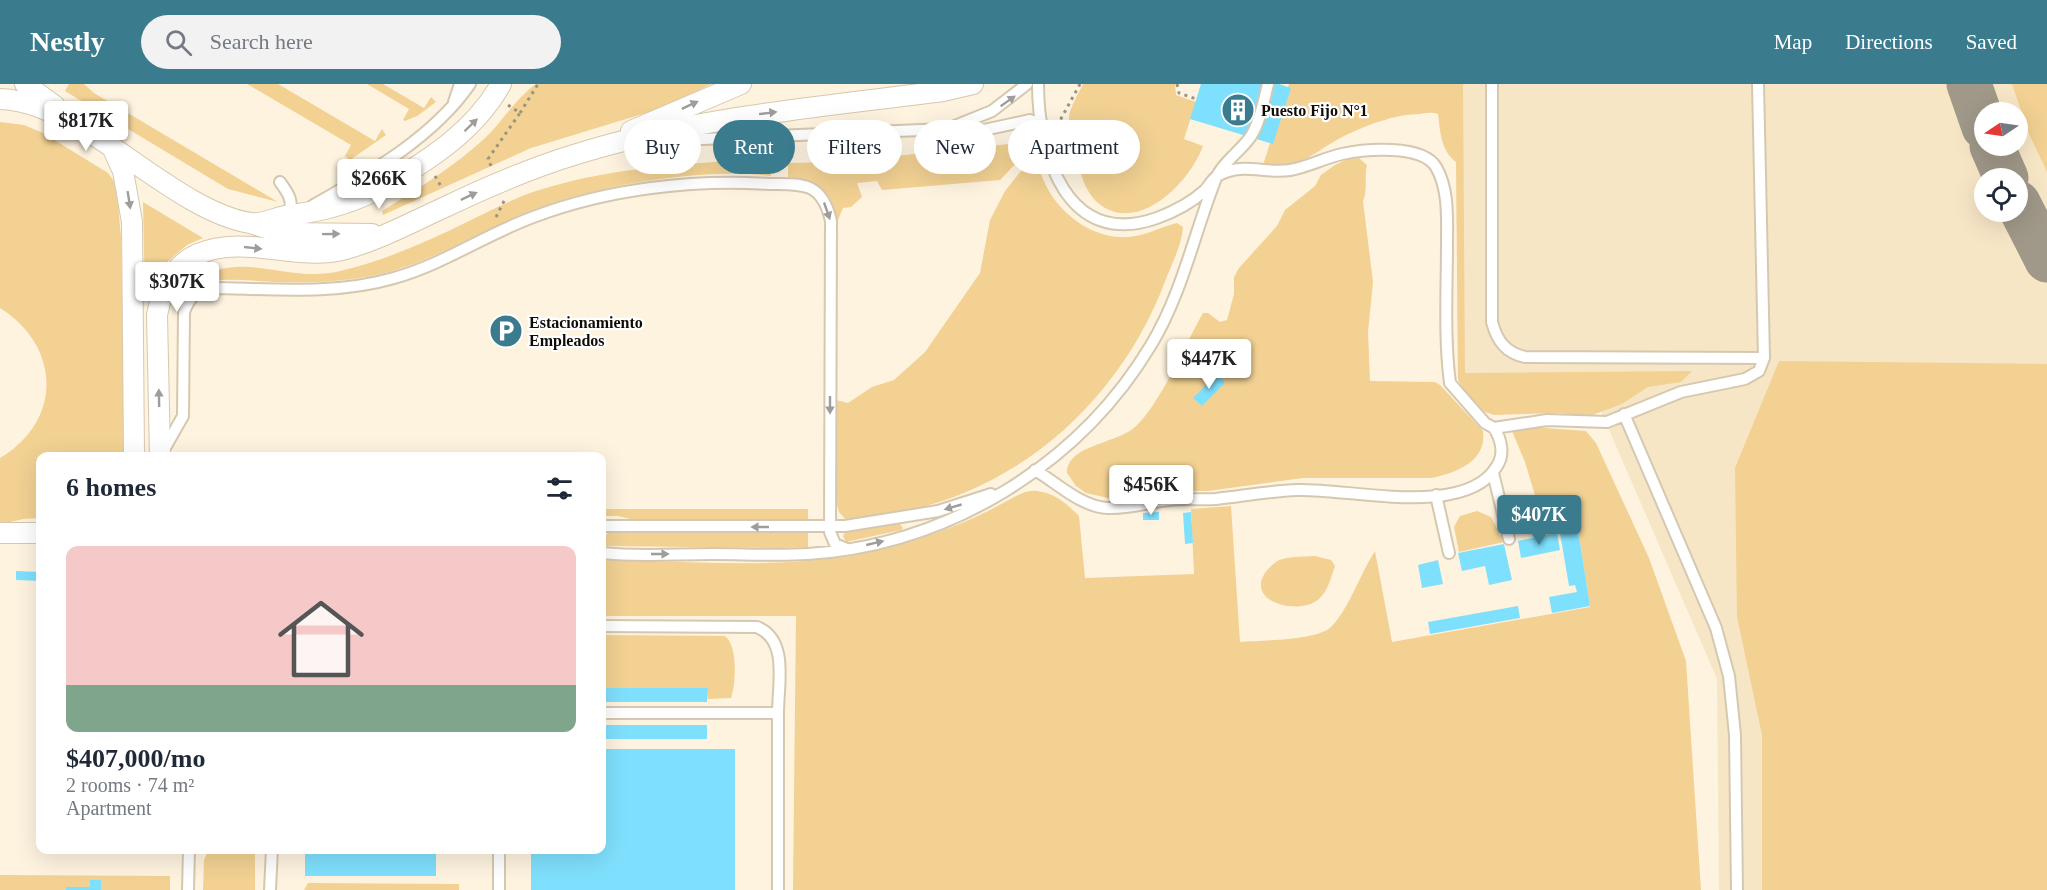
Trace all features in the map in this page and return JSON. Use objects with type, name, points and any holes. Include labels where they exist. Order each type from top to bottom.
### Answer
[{"type":"street","points":[[25,84],[92,134]]},
{"type":"street","points":[[161,452],[157,315],[163,290],[180,267],[198,254],[221,247],[318,254],[343,249],[388,233],[499,182],[579,153],[741,84]]},
{"type":"street","points":[[701,124],[729,118],[943,91],[973,84]]},
{"type":"street","points":[[253,224],[315,212],[361,198],[400,177],[451,142],[474,122],[497,90]]},
{"type":"street","points":[[0,99],[29,102],[92,134],[210,209],[253,224],[283,233],[388,233]]},
{"type":"street","points":[[579,153],[624,142]]},
{"type":"street","points":[[110,145],[123,171],[130,204],[134,452]]},
{"type":"street","points":[[0,533],[36,533]]},
{"type":"lane","points":[[453,105],[460,84]]},
{"type":"lane","points":[[280,182],[290,197],[293,215],[355,181],[431,127],[470,84]]},
{"type":"lane","points":[[969,120],[992,111],[1027,84]]},
{"type":"lane","points":[[1038,84],[1042,120]]},
{"type":"lane","points":[[1055,174],[1057,183],[1074,204],[1099,222],[1128,225],[1158,218],[1190,201],[1217,175],[1252,135],[1268,84]]},
{"type":"lane","points":[[1492,84],[1492,322],[1495,335],[1503,346],[1515,355],[1526,357],[1764,358]]},
{"type":"lane","points":[[1217,175],[1251,167],[1291,170],[1340,154],[1363,151],[1414,152],[1427,158],[1436,167],[1446,204],[1450,383],[1485,423],[1494,428],[1547,420],[1599,423],[1681,392],[1745,379],[1759,371],[1764,358],[1758,84]]},
{"type":"lane","points":[[701,140],[914,131]]},
{"type":"lane","points":[[606,553],[808,554],[847,549],[943,524],[974,510],[1035,470],[1082,434],[1120,393],[1152,344],[1175,295],[1217,175]]},
{"type":"lane","points":[[163,452],[183,416],[184,312],[194,294],[213,288],[313,290],[394,278],[498,232],[577,202],[617,194],[780,180],[816,192],[826,206],[831,221],[830,526],[835,544],[847,549]]},
{"type":"lane","points":[[1624,414],[1716,628],[1730,676],[1735,735],[1737,890]]},
{"type":"lane","points":[[1035,470],[1088,504],[1106,508],[1128,507],[1172,499],[1211,499],[1298,490],[1338,490],[1398,497],[1437,495],[1468,489],[1493,473],[1501,460],[1501,448],[1494,428]]},
{"type":"lane","points":[[1493,473],[1509,539]]},
{"type":"lane","points":[[606,526],[872,524],[938,511],[1008,488]]},
{"type":"lane","points":[[1437,495],[1449,553]]},
{"type":"lane","points":[[606,626],[758,627],[768,631],[778,650],[778,890]]},
{"type":"lane","points":[[606,713],[778,713]]},
{"type":"lane","points":[[188,890],[189,854]]},
{"type":"lane","points":[[270,890],[272,854]]},
{"type":"lane","points":[[499,854],[499,890]]},
{"type":"path","points":[[498,232],[495,218],[505,199],[488,159],[538,84]]},
{"type":"path","points":[[1060,120],[1080,84]]},
{"type":"path","points":[[1177,84],[1179,93],[1196,99]]},
{"type":"path","points":[[497,90],[520,113]]},
{"type":"path","points":[[430,172],[434,174],[452,204]]},
{"type":"path","points":[[779,174],[780,180]]},
{"type":"shaded area","points":[[69,84],[84,84],[94,93],[278,202],[228,189],[65,91]]},
{"type":"shaded area","points":[[247,84],[278,84],[375,141],[382,129],[386,135],[350,160],[345,156],[351,145]]},
{"type":"shaded area","points":[[367,84],[383,84],[424,108],[431,97],[436,102],[417,116],[405,121],[403,120],[409,109]]},
{"type":"shaded area","points":[[536,84],[711,84],[662,108],[531,148],[383,215],[382,211],[473,149]]},
{"type":"shaded area","points":[[1083,84],[1175,84],[1176,95],[1196,102],[1184,139],[1203,146],[1187,175],[1161,200],[1145,209],[1129,213],[1113,212],[1093,198],[1081,174],[1140,174],[1140,120],[1069,120],[1074,101]]},
{"type":"shaded area","points":[[1289,84],[1463,84],[1465,373],[1692,371],[1681,382],[1648,387],[1622,404],[1587,417],[1560,413],[1494,415],[1485,412],[1465,393],[1458,380],[1456,162],[1444,146],[1438,114],[1410,114],[1381,121],[1344,136],[1296,163],[1275,167],[1263,165]]},
{"type":"shaded area","points":[[1456,84],[2047,84],[2047,890],[1719,890],[1717,679],[1587,379],[1458,380]]},
{"type":"shaded area","points":[[2012,84],[2047,84],[2047,172],[2028,131],[2028,102],[2018,102]]},
{"type":"shaded area","points":[[0,122],[24,125],[43,133],[108,173],[116,184],[121,237],[125,452],[36,452],[36,518],[2,524],[0,524],[0,458],[21,442],[35,424],[44,404],[46,383],[43,362],[35,342],[20,324],[0,308]]},
{"type":"shaded area","points":[[1008,144],[1008,172],[1000,180],[882,190],[877,181],[857,183],[862,197],[851,207],[843,208],[836,225],[832,204],[823,190],[809,182],[788,177],[788,174],[795,174],[795,163],[807,163],[807,174],[902,174],[902,155],[914,154],[914,174],[996,174],[996,145]]},
{"type":"shaded area","points":[[1359,158],[1367,165],[1363,201],[1373,282],[1368,332],[1370,381],[1435,382],[1440,385],[1483,431],[1483,442],[1475,458],[1459,469],[1431,478],[1303,478],[1208,491],[1165,491],[1117,500],[1086,493],[1076,486],[1067,473],[1069,464],[1075,456],[1084,451],[1127,433],[1144,417],[1163,389],[1203,313],[1208,313],[1220,322],[1227,320],[1234,294],[1234,277],[1239,268],[1277,226],[1285,210],[1315,186],[1321,175],[1335,165],[1348,159]]},
{"type":"shaded area","points":[[713,162],[713,174],[642,182],[575,196],[518,216],[412,264],[376,275],[314,282],[228,280],[200,283],[198,280],[214,271],[231,267],[302,274],[340,271],[405,250],[516,199],[559,184],[624,171],[624,174],[701,174],[701,163]]},
{"type":"shaded area","points":[[742,174],[771,174],[771,176]]},
{"type":"shaded area","points":[[1019,174],[1042,174],[1054,198],[1065,212],[1094,231],[1111,236],[1128,237],[1177,223],[1183,227],[1176,254],[1147,321],[1124,361],[1096,397],[1065,429],[1029,457],[991,481],[949,499],[876,518],[846,520],[839,512],[837,505],[836,400],[848,403],[872,387],[894,380],[925,352],[980,273],[990,220],[1005,191]]},
{"type":"shaded area","points":[[143,202],[203,238],[187,245],[167,262],[145,296]]},
{"type":"shaded area","points":[[1779,361],[2047,364],[2047,890],[1762,890],[1762,735],[1737,617],[1735,468]]},
{"type":"shaded area","points":[[1532,427],[1586,431],[1596,443],[1649,558],[1686,661],[1701,890],[793,890],[796,616],[606,616],[606,560],[794,562],[869,552],[945,530],[1029,491],[1043,492],[1055,497],[1079,516],[1085,578],[1194,574],[1191,509],[1231,506],[1240,642],[1301,637],[1324,632],[1331,627],[1343,611],[1375,551],[1392,642],[1590,607],[1578,530],[1547,535],[1525,462],[1512,431]]},
{"type":"shaded area","points":[[606,509],[808,509],[808,520],[638,521],[618,516],[606,516]]},
{"type":"shaded area","points":[[1477,511],[1491,517],[1504,542],[1459,552],[1454,527],[1460,516]]},
{"type":"shaded area","points":[[900,524],[903,528],[901,530],[846,542],[843,536],[846,531]]},
{"type":"shaded area","points":[[808,532],[808,547],[606,546],[608,533]]},
{"type":"shaded area","points":[[1315,556],[1331,560],[1335,566],[1327,588],[1319,599],[1310,604],[1287,606],[1267,597],[1262,590],[1262,580],[1273,564],[1287,558]]},
{"type":"shaded area","points":[[606,635],[725,636],[734,656],[735,674],[731,698],[708,699],[707,688],[606,688]]},
{"type":"shaded area","points":[[207,854],[255,854],[255,890],[203,890],[204,860]]},
{"type":"shaded area","points":[[0,875],[170,876],[170,890],[0,890]]},
{"type":"shaded area","points":[[308,883],[459,884],[459,890],[304,890]]},
{"type":"building","name":"Puesto Fijo N°1","points":[[1201,84],[1279,84],[1291,88],[1273,144],[1190,119]]},
{"type":"building","points":[[1217,374],[1225,383],[1202,406],[1193,398]]},
{"type":"building","points":[[1159,512],[1159,520],[1143,520],[1143,513]]},
{"type":"building","points":[[1191,512],[1193,543],[1185,544],[1183,513]]},
{"type":"building","points":[[1578,530],[1590,606],[1552,613],[1549,597],[1577,592],[1575,585],[1569,586],[1560,533]]},
{"type":"building","points":[[1557,533],[1560,550],[1521,558],[1518,541]]},
{"type":"building","points":[[1504,544],[1512,580],[1489,585],[1485,566],[1462,571],[1458,553]]},
{"type":"building","points":[[1438,560],[1443,584],[1422,588],[1418,565]]},
{"type":"building","points":[[16,571],[36,572],[36,581],[16,580]]},
{"type":"building","points":[[1518,606],[1520,618],[1430,634],[1428,622]]},
{"type":"building","points":[[606,688],[708,688],[707,702],[606,702]]},
{"type":"building","points":[[606,725],[707,725],[707,739],[606,739]]},
{"type":"building","points":[[606,749],[735,749],[735,890],[531,890],[531,854],[606,854]]},
{"type":"building","points":[[305,854],[436,854],[436,876],[305,876]]},
{"type":"building","points":[[90,880],[101,880],[101,890],[66,890],[66,887],[90,887]]},
{"type":"taxiway","points":[[1969,84],[1975,102]]},
{"type":"taxiway","points":[[1996,156],[2002,168]]},
{"type":"taxiway","points":[[2028,222],[2047,260]]},
{"type":"place","name":"Puesto Fijo N°1","points":[[1238,110]]},
{"type":"place","name":"Estacionamiento Empleados","points":[[506,331]]}]
